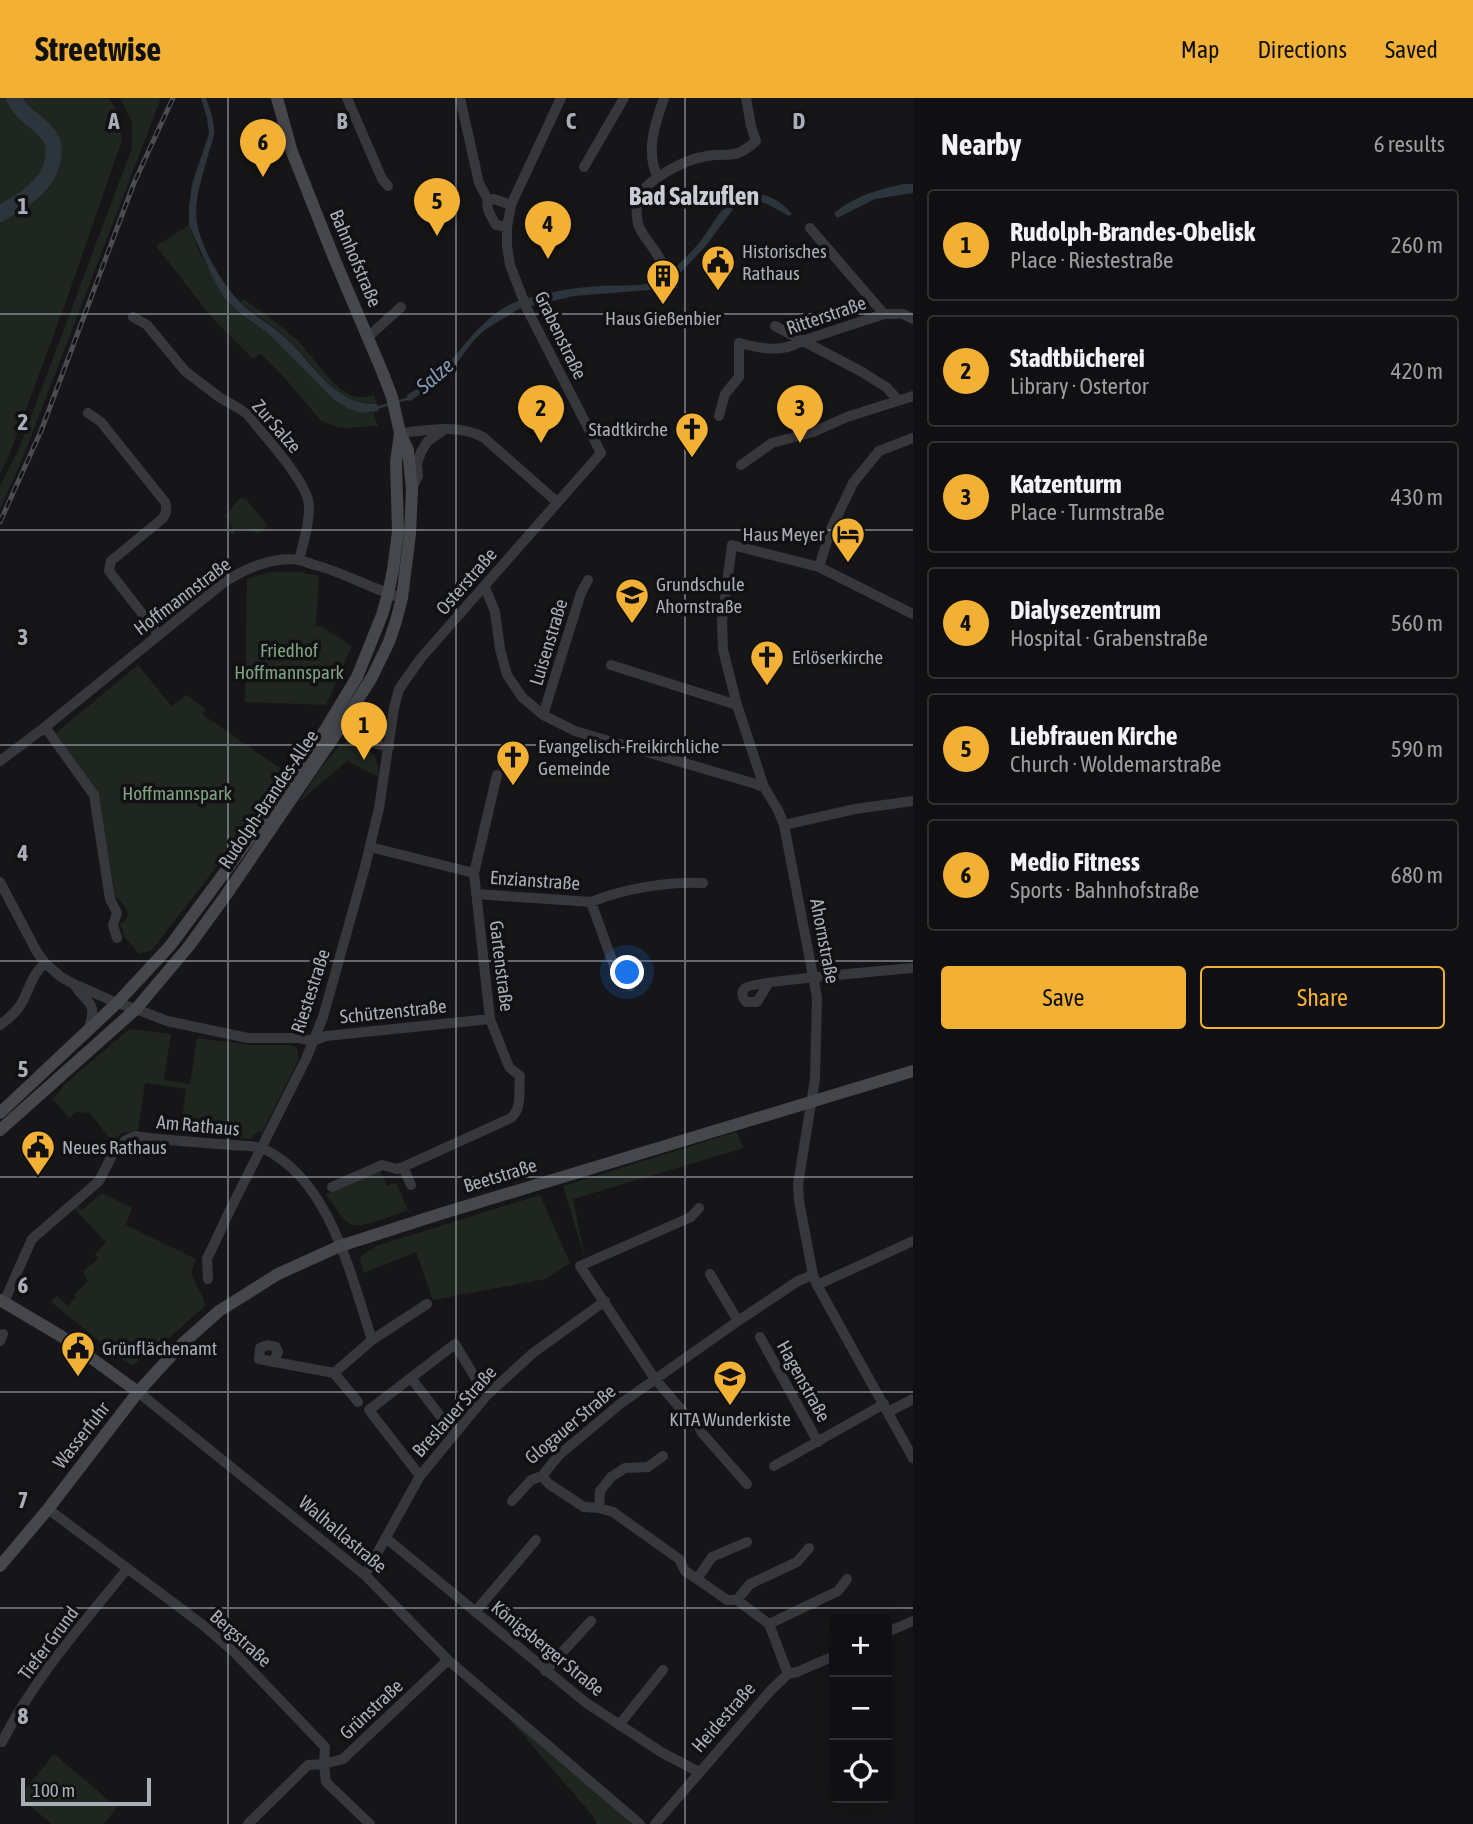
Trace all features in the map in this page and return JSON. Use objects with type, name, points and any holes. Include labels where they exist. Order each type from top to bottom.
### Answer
[{"type":"main road","name":"Bahnhofstraße","points":[[277,98],[292,152],[392,397],[400,433]]},
{"type":"main road","name":"Rudolph-Brandes-Allee","points":[[0,1130],[136,1009],[188,946],[219,906],[372,677],[389,642],[402,598],[410,534],[412,489],[408,450],[400,433]]},
{"type":"main road","name":"Rudolph-Brandes-Allee","points":[[0,1113],[117,1003],[170,946],[250,838],[325,730],[358,677],[388,594],[398,531],[396,462],[400,433]]},
{"type":"main road","name":"Beetstraße","points":[[138,1392],[181,1345],[219,1311],[278,1274],[340,1246],[913,1071]]},
{"type":"main road","name":"Walhallastraße","points":[[2,1301],[61,1336],[138,1392]]},
{"type":"main road","name":"Wasserfuhr","points":[[0,1566],[48,1509],[138,1392]]},
{"type":"street","points":[[347,98],[382,179],[388,186]]},
{"type":"street","points":[[460,98],[479,183],[488,200],[488,211],[496,225],[507,227]]},
{"type":"street","points":[[488,200],[494,199],[510,205],[561,98]]},
{"type":"street","points":[[584,167],[624,98]]},
{"type":"street","points":[[658,178],[652,167],[653,128],[664,98]]},
{"type":"street","points":[[673,285],[666,268],[639,228],[636,213],[638,200],[642,191],[678,166],[699,157],[735,155],[756,141],[746,98]]},
{"type":"street","name":"Grabenstraße","points":[[510,205],[507,227],[510,265],[527,309],[601,453]]},
{"type":"street","points":[[810,228],[884,314]]},
{"type":"street","points":[[908,317],[913,306]]},
{"type":"street","points":[[368,337],[401,307]]},
{"type":"street","name":"Ritterstraße","points":[[719,416],[726,394],[739,377],[739,343],[779,349],[884,314],[908,317]]},
{"type":"street","name":"Zur Salze","points":[[133,317],[147,325],[185,371],[247,414],[301,484],[309,501],[299,560]]},
{"type":"street","points":[[775,326],[862,372],[886,387],[898,400]]},
{"type":"street","points":[[741,465],[772,443],[813,432],[847,417],[913,396]]},
{"type":"street","points":[[88,413],[101,422],[165,502],[166,515],[111,561],[109,571],[158,634]]},
{"type":"street","points":[[400,433],[446,429],[474,432],[558,502]]},
{"type":"street","points":[[412,489],[418,477],[417,464],[421,452],[427,442],[446,429]]},
{"type":"street","points":[[913,438],[878,451],[853,483],[830,531],[819,567],[913,614]]},
{"type":"street","name":"Osterstraße","points":[[389,747],[399,689],[421,658],[601,453]]},
{"type":"street","name":"Ahornstraße","points":[[819,567],[732,545],[721,635],[737,705],[764,787],[784,825],[817,997],[815,1079],[798,1184],[815,1280],[913,1458]]},
{"type":"street","name":"Hoffmannstraße","points":[[0,761],[223,583],[261,564],[299,560],[327,568],[402,598]]},
{"type":"street","name":"Luisenstraße","points":[[543,715],[581,593],[588,580]]},
{"type":"street","points":[[485,587],[495,612],[507,675],[522,696],[543,715],[575,731],[735,776],[764,787]]},
{"type":"street","points":[[611,665],[737,705]]},
{"type":"street","points":[[342,724],[368,742],[389,747]]},
{"type":"street","points":[[44,727],[94,795],[110,899],[117,913],[113,925],[117,938]]},
{"type":"street","name":"Riestestraße","points":[[208,1279],[207,1259],[306,1059],[323,1017],[370,847],[389,747]]},
{"type":"street","name":"Gartenstraße","points":[[332,1188],[382,1165],[397,1169],[403,1167],[516,1114],[520,1099],[520,1076],[509,1067],[490,1019],[474,873],[498,775]]},
{"type":"street","points":[[784,825],[855,809],[913,801]]},
{"type":"street","points":[[370,847],[474,873]]},
{"type":"street","name":"Enzianstraße","points":[[476,894],[591,902],[606,896],[677,881],[703,883]]},
{"type":"street","points":[[0,882],[45,963],[74,984],[136,1009]]},
{"type":"street","name":"Enzianstraße","points":[[591,902],[618,977],[630,986]]},
{"type":"street","points":[[0,1025],[20,1005],[36,970],[45,963]]},
{"type":"street","points":[[768,984],[913,968]]},
{"type":"street","points":[[74,984],[92,1007],[94,1013],[89,1029]]},
{"type":"street","name":"Schützenstraße","points":[[136,1009],[167,1021],[248,1038],[299,1038],[313,1041],[326,1035],[490,1019]]},
{"type":"street","name":"Am Rathaus","points":[[2,1301],[32,1239],[99,1181],[115,1150],[126,1140],[135,1136],[262,1148],[299,1175],[316,1195],[340,1246],[372,1340]]},
{"type":"street","points":[[403,1167],[411,1185]]},
{"type":"street","points":[[699,1208],[691,1217],[580,1266],[655,1379],[685,1415],[697,1422],[702,1433],[747,1483]]},
{"type":"street","name":"Glogauer Straße","points":[[512,1501],[531,1480],[542,1476],[559,1455],[620,1404],[797,1281],[815,1280],[913,1241]]},
{"type":"street","points":[[710,1274],[738,1321]]},
{"type":"street","name":"Breslauer Straße","points":[[365,1575],[420,1476],[486,1396],[533,1353],[605,1301]]},
{"type":"street","points":[[334,1373],[372,1340],[427,1304]]},
{"type":"street","name":"Hagenstraße","points":[[760,1337],[818,1442]]},
{"type":"street","points":[[420,1476],[369,1410],[455,1344],[486,1396]]},
{"type":"street","points":[[273,1362],[334,1373],[358,1402]]},
{"type":"street","points":[[411,1378],[454,1434]]},
{"type":"street","name":"Walhallastraße","points":[[138,1392],[365,1575],[448,1660],[640,1824]]},
{"type":"street","points":[[774,1466],[886,1408],[913,1399]]},
{"type":"street","points":[[599,1508],[600,1491],[611,1477],[625,1468],[648,1467],[663,1456]]},
{"type":"street","points":[[542,1476],[549,1484],[584,1507],[613,1513],[679,1559],[685,1571],[727,1600],[737,1600],[769,1624],[788,1674]]},
{"type":"street","name":"Bergstraße","points":[[48,1509],[203,1625],[236,1653],[325,1747],[326,1782],[369,1824]]},
{"type":"street","name":"Königsberger Straße","points":[[386,1538],[585,1702],[661,1752],[699,1772]]},
{"type":"street","points":[[475,1612],[536,1540]]},
{"type":"street","points":[[697,1579],[712,1557],[747,1542]]},
{"type":"street","points":[[737,1600],[750,1584],[797,1562],[808,1548]]},
{"type":"street","name":"Tiefer Grund","points":[[2,1742],[14,1718],[52,1663],[127,1569]]},
{"type":"street","points":[[769,1624],[838,1591],[848,1579]]},
{"type":"street","points":[[892,1630],[913,1620]]},
{"type":"street","points":[[545,1671],[591,1621]]},
{"type":"street","name":"Heidestraße","points":[[655,1824],[771,1690],[788,1674],[829,1658]]},
{"type":"street","name":"Grünstraße","points":[[248,1824],[308,1765],[343,1759],[448,1660]]},
{"type":"street","points":[[619,1725],[663,1670]]},
{"type":"green space","points":[[0,98],[108,98],[119,112],[122,140],[68,296],[10,453],[0,473]]},
{"type":"green space","points":[[120,98],[161,98],[22,460],[0,509],[0,486],[18,451],[132,148],[132,122]]},
{"type":"green space","points":[[189,225],[198,249],[224,298],[268,333],[334,400],[362,413],[375,412],[378,426],[345,428],[321,421],[261,354],[253,359],[213,319],[156,246]]},
{"type":"green space","points":[[244,299],[296,339],[341,389],[358,397],[374,395],[377,404],[362,403],[336,390],[294,345],[240,302]]},
{"type":"green space","points":[[240,498],[246,499],[268,526],[259,533],[248,529],[235,529],[234,535],[229,533],[233,528],[225,516]]},
{"type":"green space","name":"Friedhof Hoffmannspark","points":[[270,572],[299,572],[319,576],[316,626],[352,646],[326,705],[245,702],[247,579]]},
{"type":"green space","name":"Hoffmannspark","points":[[138,665],[171,706],[186,695],[207,710],[202,714],[284,771],[245,830],[152,950],[139,954],[125,938],[120,924],[128,914],[125,906],[115,897],[99,795],[56,733]]},
{"type":"green space","points":[[350,740],[363,745],[372,753],[377,763],[378,777],[347,761],[298,803],[329,758],[343,743]]},
{"type":"green space","points":[[132,1029],[171,1034],[164,1080],[190,1084],[197,1038],[251,1045],[291,1045],[297,1048],[299,1059],[262,1132],[259,1131],[251,1139],[180,1134],[186,1089],[145,1083],[138,1130],[120,1134],[115,1140],[108,1136],[90,1113],[77,1112],[69,1118],[53,1099],[65,1084]]},
{"type":"green space","points":[[736,1132],[744,1148],[573,1199],[585,1259],[563,1186]]},
{"type":"green space","points":[[379,1169],[387,1186],[396,1182],[408,1210],[362,1225],[350,1224],[326,1194]]},
{"type":"green space","points":[[102,1193],[132,1208],[126,1225],[196,1259],[191,1273],[204,1300],[205,1306],[152,1353],[146,1352],[133,1366],[51,1302],[57,1296],[67,1306],[88,1281],[83,1272],[98,1259],[95,1254],[106,1242],[73,1208],[76,1204],[82,1210]]},
{"type":"green space","points":[[540,1195],[570,1263],[545,1279],[433,1300],[416,1252],[363,1273],[360,1257],[376,1246]]},
{"type":"green space","points":[[506,1715],[617,1809],[631,1824],[597,1824]]},
{"type":"green space","points":[[54,1754],[117,1807],[104,1824],[52,1824],[19,1797]]},
{"type":"water","points":[[201,98],[206,98],[214,134],[198,191],[196,219],[214,267],[240,302],[290,342],[338,392],[363,403],[377,404],[379,411],[362,413],[334,400],[268,333],[224,298],[189,225],[192,184],[209,134]]},
{"type":"water","points":[[913,184],[913,193],[875,199],[837,218],[834,213],[867,194]]},
{"type":"water","points":[[752,194],[774,199],[792,214],[789,216],[765,203],[754,201],[734,208],[705,247],[661,289],[574,296],[519,309],[486,329],[449,373],[409,402],[407,395],[441,371],[475,332],[501,310],[520,300],[555,292],[642,285],[657,281],[689,254],[728,205]]},
{"type":"waterway","points":[[0,214],[38,187],[49,172],[54,155],[50,136],[21,109],[14,98]]},
{"type":"waterway","name":"Salze","points":[[396,402],[410,398]]},
{"type":"waterway","name":"Salze","points":[[376,408],[390,404]]},
{"type":"railway","points":[[0,522],[41,431],[134,183],[173,98]]},
{"type":"place","name":"Medio Fitness","points":[[263,177]]},
{"type":"place","name":"Liebfrauen Kirche","points":[[437,236]]},
{"type":"place","name":"Dialysezentrum","points":[[548,259]]},
{"type":"place","name":"Historisches Rathaus","points":[[718,292]]},
{"type":"place","name":"Haus Gießenbier","points":[[663,306]]},
{"type":"place","name":"Stadtbücherei","points":[[541,443]]},
{"type":"place","name":"Katzenturm","points":[[800,443]]},
{"type":"place","name":"Stadtkirche","points":[[692,459]]},
{"type":"place","name":"Haus Meyer","points":[[848,564]]},
{"type":"place","name":"Grundschule Ahornstraße","points":[[632,625]]},
{"type":"place","name":"Erlöserkirche","points":[[767,687]]},
{"type":"place","name":"Rudolph-Brandes-Obelisk","points":[[364,760]]},
{"type":"place","name":"Evangelisch-Freikirchliche Gemeinde","points":[[513,787]]},
{"type":"place","name":"Neues Rathaus","points":[[38,1177]]},
{"type":"place","name":"Grünflächenamt","points":[[78,1378]]},
{"type":"place","name":"KITA Wunderkiste","points":[[730,1407]]},
{"type":"district","name":"Bad Salzuflen","points":[[694,196]]}]
